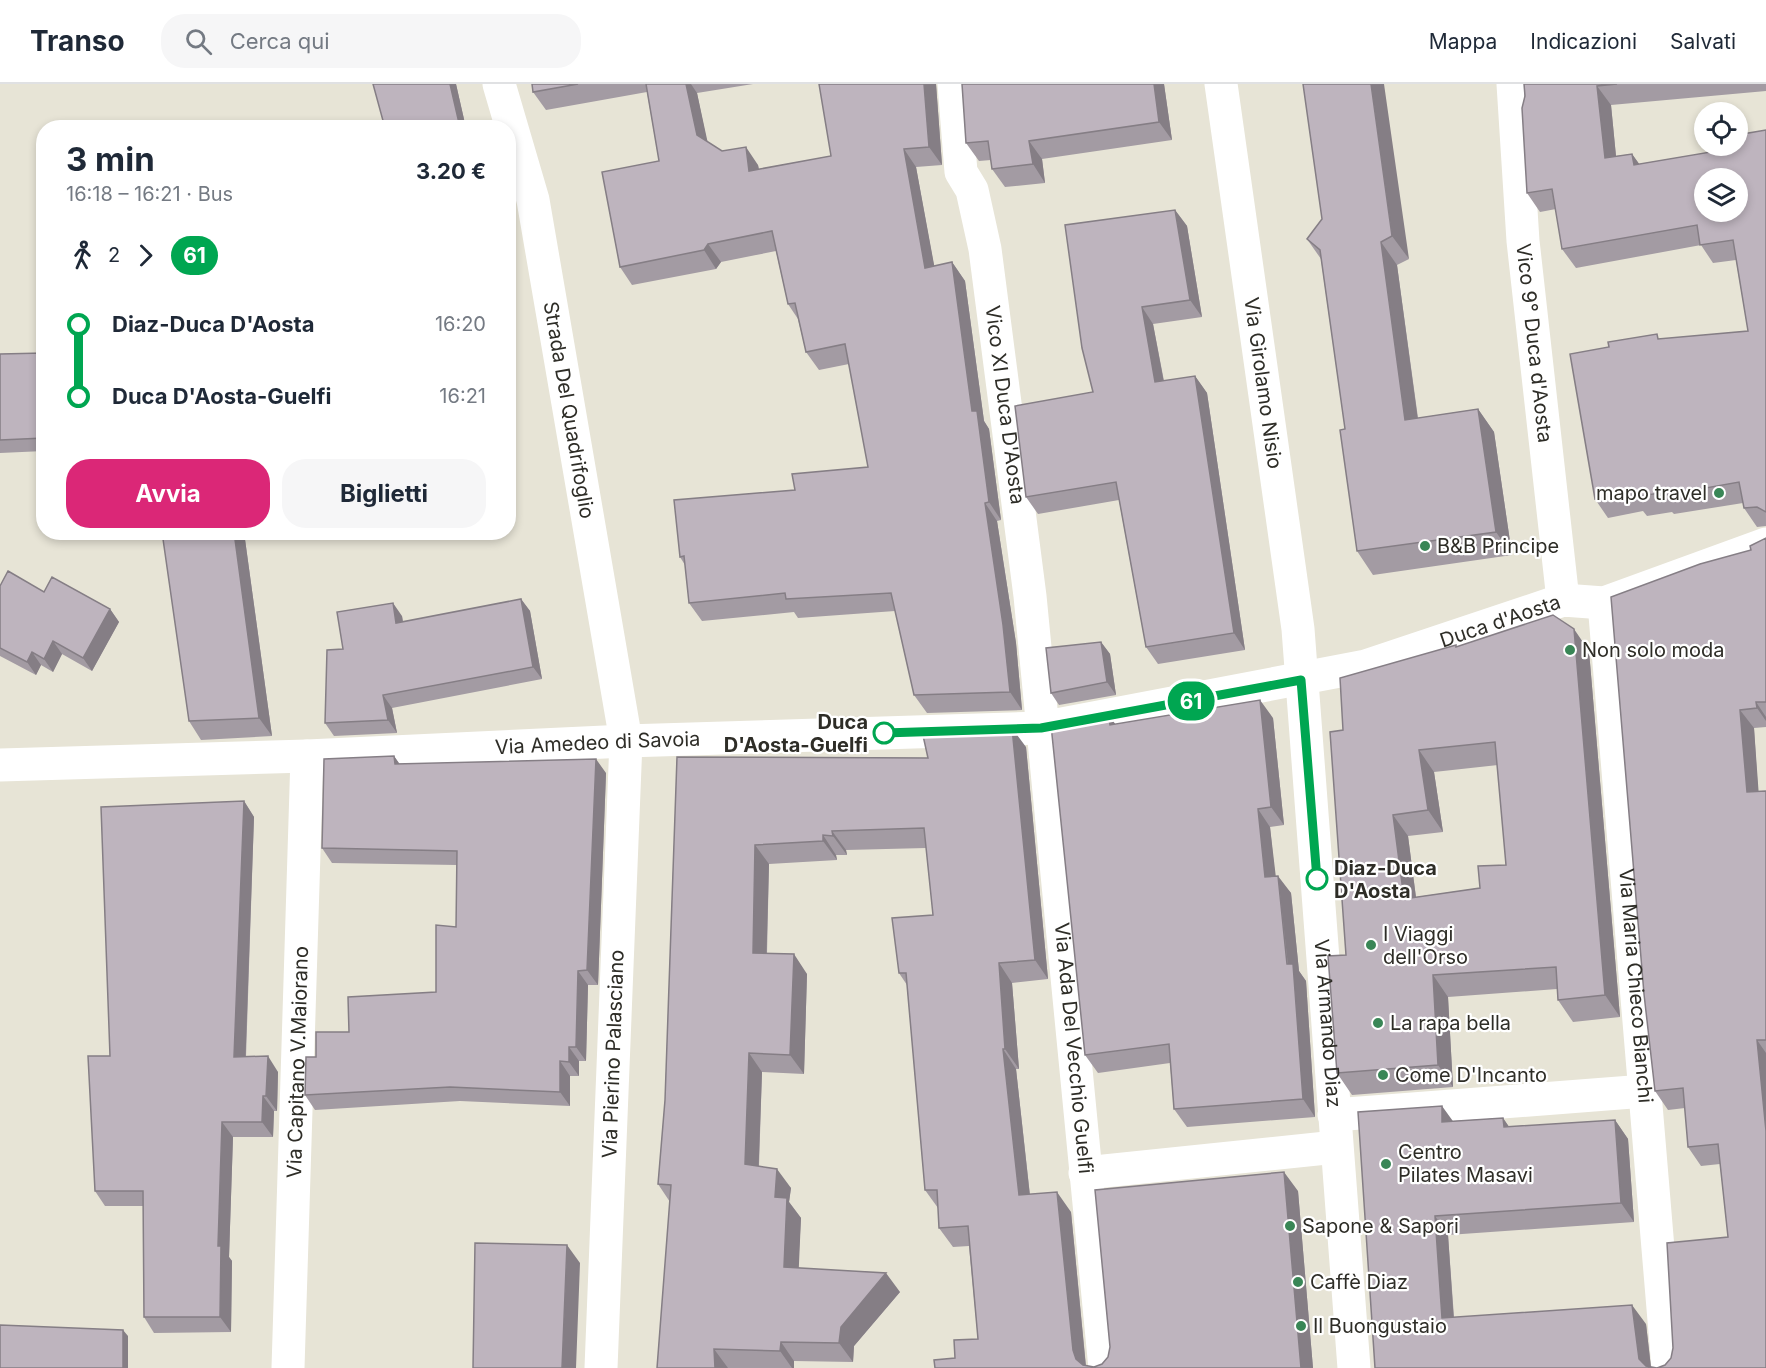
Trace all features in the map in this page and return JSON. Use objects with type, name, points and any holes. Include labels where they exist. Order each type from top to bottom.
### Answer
[{"type":"street","name":"Strada Del Quadrifoglio","points":[[499,84],[510,120]]},
{"type":"street","name":"Vico XI Duca D'Aosta","points":[[954,84],[961,172],[972,190],[985,249],[1030,596],[1041,728]]},
{"type":"street","name":"Via Girolamo Nisio","points":[[1221,84],[1297,616],[1301,680]]},
{"type":"street","name":"Vico 9° Duca d'Aosta","points":[[1513,84],[1523,241],[1563,600]]},
{"type":"street","name":"Strada Del Quadrifoglio","points":[[516,142],[533,200],[626,741]]},
{"type":"street","name":"Duca d'Aosta","points":[[1301,680],[1366,666],[1563,600],[1604,603],[1766,544]]},
{"type":"street","name":"Via Maria Chieco Bianchi","points":[[1604,603],[1668,1368]]},
{"type":"street","name":"Via Amedeo di Savoia","points":[[0,765],[307,756],[626,741],[1041,728],[1301,680]]},
{"type":"street","name":"Via Armando Diaz","points":[[1301,680],[1354,1368]]},
{"type":"street","name":"Via Ada Del Vecchio Guelfi","points":[[1041,728],[1105,1368]]},
{"type":"street","name":"Via Pierino Palasciano","points":[[601,1368],[626,741]]},
{"type":"street","name":"Via Capitano V.Maiorano","points":[[288,1368],[307,756]]},
{"type":"street","points":[[1085,1173],[1335,1131],[1645,1091]]},
{"type":"building","points":[[373,84],[450,84],[458,120],[383,120]]},
{"type":"building","points":[[532,84],[578,84],[533,92]]},
{"type":"building","points":[[646,84],[686,84],[697,135],[722,151],[746,147],[749,171],[831,156],[819,84],[924,84],[929,147],[904,149],[925,268],[952,262],[972,411],[977,411],[989,502],[985,503],[1003,625],[1010,692],[914,695],[891,593],[786,599],[785,593],[689,603],[684,556],[680,557],[674,500],[795,490],[792,474],[868,467],[845,344],[806,352],[795,303],[788,304],[772,231],[708,244],[704,250],[620,267],[602,172],[659,161]]},
{"type":"building","points":[[962,84],[1154,84],[1159,122],[1029,141],[1033,164],[992,169],[988,141],[966,143]]},
{"type":"building","points":[[1303,84],[1371,84],[1392,236],[1381,242],[1405,420],[1478,409],[1496,532],[1357,551],[1340,430],[1345,429],[1320,250],[1307,239],[1322,219]]},
{"type":"building","points":[[1524,84],[1617,84],[1597,86],[1605,158],[1632,154],[1634,165],[1694,155],[1748,156],[1748,133],[1766,130],[1766,512],[1757,507],[1744,508],[1739,482],[1661,496],[1660,493],[1633,497],[1633,492],[1595,499],[1570,354],[1609,347],[1608,342],[1657,334],[1658,339],[1748,331],[1733,240],[1700,245],[1697,225],[1562,249],[1552,189],[1527,193],[1522,108],[1525,96]]},
{"type":"building","points":[[1175,210],[1190,300],[1142,307],[1155,382],[1195,376],[1234,633],[1146,647],[1116,482],[1026,497],[1015,406],[1093,392],[1082,348],[1065,225]]},
{"type":"building","points":[[36,353],[36,438],[0,440],[0,354]]},
{"type":"building","points":[[1766,538],[1766,702],[1756,702],[1757,708],[1740,710],[1747,792],[1766,791],[1766,1040],[1757,1040],[1766,1131],[1766,1368],[1657,1368],[1665,1365],[1671,1358],[1673,1348],[1667,1243],[1728,1237],[1718,1144],[1688,1147],[1683,1088],[1655,1091],[1644,994],[1611,597],[1700,564],[1751,550],[1750,546]]},
{"type":"building","points":[[163,540],[235,540],[259,718],[189,721]]},
{"type":"building","points":[[8,571],[44,592],[52,577],[110,609],[83,658],[53,641],[44,659],[32,652],[27,662],[0,648],[0,586]]},
{"type":"building","points":[[521,599],[533,667],[383,695],[388,720],[325,723],[327,650],[343,649],[337,612],[393,603],[396,623]]},
{"type":"building","points":[[1553,615],[1574,629],[1605,995],[1558,1000],[1556,967],[1433,975],[1438,1065],[1337,1073],[1328,956],[1346,955],[1330,732],[1343,730],[1340,678],[1456,645],[1456,647]],"holes":[[[1495,742],[1506,865],[1478,866],[1480,888],[1404,899],[1393,815],[1428,810],[1419,750]]]},
{"type":"building","points":[[1101,642],[1107,682],[1051,693],[1046,648]]},
{"type":"building","points":[[1260,700],[1271,807],[1258,809],[1265,877],[1278,876],[1287,964],[1293,964],[1303,1099],[1174,1109],[1169,1044],[1085,1055],[1051,725],[1108,714],[1110,725]]},
{"type":"building","points":[[1012,728],[1035,960],[999,963],[1005,1049],[1003,1049],[1019,1195],[1057,1192],[1073,1350],[1076,1359],[1083,1365],[1094,1367],[1102,1364],[1108,1357],[1110,1347],[1095,1190],[1284,1172],[1301,1368],[935,1368],[934,1360],[955,1358],[954,1340],[978,1339],[968,1226],[939,1228],[937,1190],[925,1190],[906,973],[899,973],[892,918],[933,915],[924,828],[832,831],[833,836],[823,835],[823,841],[755,845],[753,953],[794,954],[790,1055],[749,1053],[745,1164],[777,1169],[775,1197],[787,1198],[784,1267],[886,1273],[841,1327],[839,1343],[781,1342],[780,1351],[714,1349],[715,1368],[657,1368],[671,1185],[658,1184],[665,1100],[677,757],[928,758],[922,731]]},
{"type":"building","points":[[394,756],[395,764],[596,759],[587,970],[578,971],[576,1047],[569,1047],[569,1062],[560,1061],[560,1092],[450,1087],[305,1095],[306,1057],[316,1057],[316,1032],[349,1032],[348,997],[436,992],[436,925],[456,927],[457,851],[322,848],[324,759]]},
{"type":"building","points":[[244,801],[234,1057],[268,1056],[262,1122],[222,1122],[218,1246],[221,1246],[220,1317],[144,1317],[143,1191],[95,1191],[88,1056],[110,1056],[101,807]]},
{"type":"building","points":[[1442,1106],[1442,1122],[1503,1118],[1504,1127],[1615,1120],[1621,1203],[1435,1216],[1442,1318],[1632,1305],[1639,1359],[1646,1366],[1657,1368],[1375,1368],[1358,1112]]},
{"type":"building","points":[[475,1243],[567,1245],[562,1368],[473,1368]]},
{"type":"building","points":[[0,1325],[123,1330],[123,1368],[0,1368]]},
{"type":"bus line","name":"61","points":[[884,733],[1041,728],[1301,680],[1317,879]]},
{"type":"place","name":"mapo travel","points":[[1719,493]]},
{"type":"place","name":"B&B Principe","points":[[1425,546]]},
{"type":"place","name":"Non solo moda","points":[[1570,650]]},
{"type":"place","name":"Duca D'Aosta-Guelfi","points":[[884,733]]},
{"type":"place","name":"Diaz-Duca D'Aosta","points":[[1317,879]]},
{"type":"place","name":"I Viaggi dell'Orso","points":[[1371,945]]},
{"type":"place","name":"La rapa bella","points":[[1378,1023]]},
{"type":"place","name":"Come D'Incanto","points":[[1383,1075]]},
{"type":"place","name":"Centro Pilates Masavi","points":[[1386,1164]]},
{"type":"place","name":"Sapone & Sapori","points":[[1290,1226]]},
{"type":"place","name":"Caffè Diaz","points":[[1298,1282]]},
{"type":"place","name":"Il Buongustaio","points":[[1301,1326]]}]
